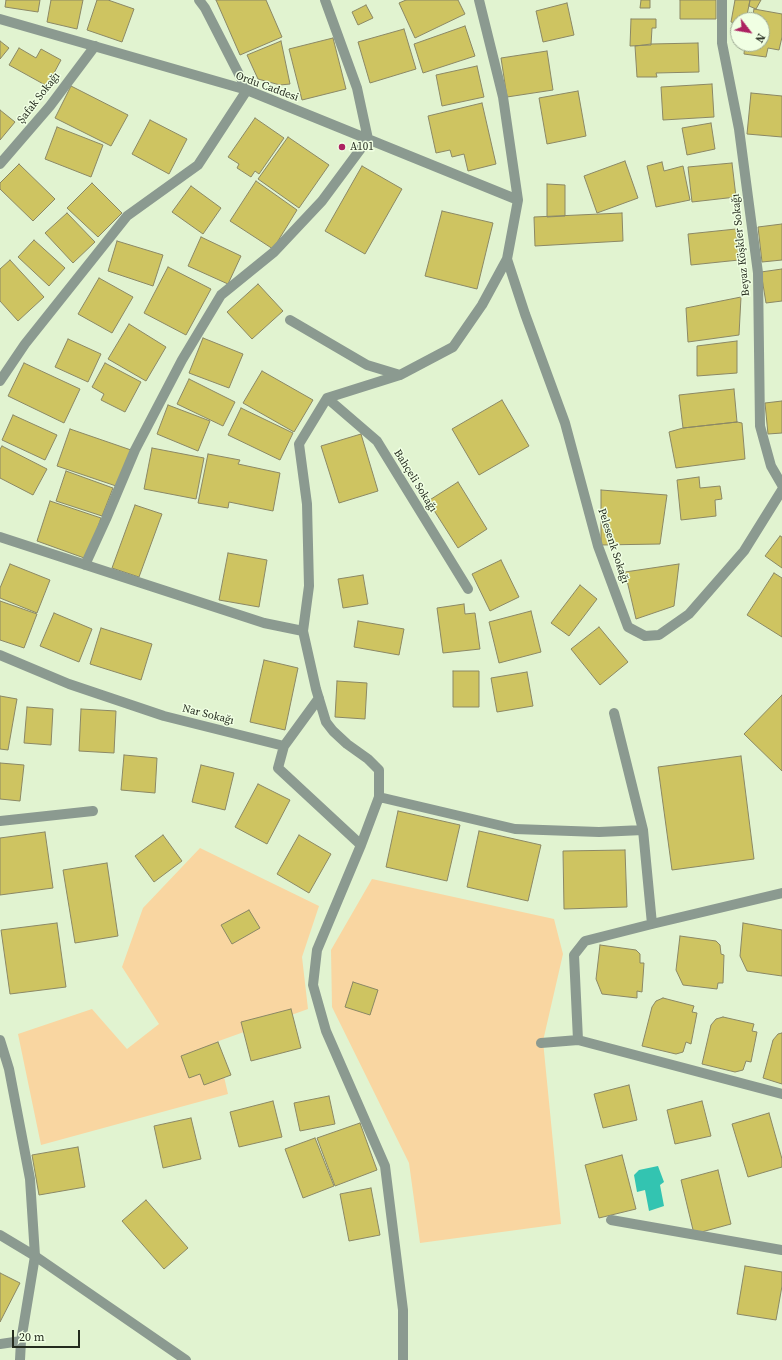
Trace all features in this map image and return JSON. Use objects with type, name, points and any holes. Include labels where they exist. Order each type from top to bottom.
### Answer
[{"type":"street","points":[[0,381],[25,344],[127,216],[198,165],[247,90],[205,8],[199,0]]},
{"type":"street","points":[[85,565],[135,450],[182,360],[222,295],[274,252],[322,201],[368,139],[356,88],[326,0]]},
{"type":"street","points":[[403,1360],[403,1310],[385,1166],[326,1030],[313,985],[318,950],[379,797],[379,770],[368,759],[347,744],[333,731],[326,722],[318,698],[303,631],[309,578],[307,504],[299,444],[327,398],[400,375],[453,347],[482,305],[507,259],[518,200],[503,98],[479,0]]},
{"type":"street","name":"Beyaz Köşkler Sokağı","points":[[722,0],[722,43],[739,129],[758,273],[760,426],[771,466],[782,485]]},
{"type":"street","name":"Ordu Caddesi","points":[[0,19],[247,90],[518,200]]},
{"type":"street","name":"Şafak Sokağı","points":[[0,164],[50,106],[95,46]]},
{"type":"street","name":"Pelesenk Sokağı","points":[[507,259],[525,314],[565,423],[598,546],[628,627],[645,636],[659,635],[689,614],[744,551],[782,490]]},
{"type":"street","points":[[290,320],[367,365],[400,375]]},
{"type":"street","name":"Bahçeli Sokağı","points":[[327,398],[376,441],[468,589]]},
{"type":"street","points":[[0,537],[264,622],[303,631]]},
{"type":"street","name":"Nar Sokağı","points":[[0,655],[69,684],[164,716],[284,746]]},
{"type":"street","points":[[318,698],[284,746],[278,768],[361,845]]},
{"type":"street","points":[[614,713],[643,830],[652,924]]},
{"type":"street","points":[[379,797],[515,829],[598,832],[643,830]]},
{"type":"street","points":[[0,821],[93,811]]},
{"type":"street","points":[[578,1040],[574,955],[585,941],[782,893]]},
{"type":"street","points":[[0,1040],[30,1179],[35,1256],[21,1341],[20,1360]]},
{"type":"street","points":[[541,1043],[578,1040],[782,1094]]},
{"type":"street","points":[[612,1220],[782,1250]]},
{"type":"street","points":[[0,1235],[35,1256],[186,1360]]},
{"type":"street","points":[[0,1344],[21,1341]]},
{"type":"shaded area","points":[[200,848],[319,906],[302,957],[308,1009],[216,1042],[228,1094],[41,1145],[18,1034],[92,1009],[127,1049],[159,1024],[122,967],[143,908]]},
{"type":"shaded area","points":[[372,879],[554,919],[563,954],[543,1041],[561,1224],[420,1243],[409,1163],[332,1007],[331,950]]},
{"type":"water","points":[[658,1166],[664,1182],[660,1185],[664,1206],[649,1211],[645,1190],[637,1192],[634,1175],[639,1170]]},
{"type":"building","points":[[6,0],[40,0],[38,12],[5,7]]},
{"type":"building","points":[[51,0],[83,0],[77,29],[47,22]]},
{"type":"building","points":[[97,0],[108,0],[134,9],[122,42],[87,30]]},
{"type":"building","points":[[216,0],[266,0],[282,37],[240,55]]},
{"type":"building","points":[[406,0],[458,0],[465,14],[415,38],[399,3]]},
{"type":"building","points":[[641,0],[650,0],[650,8],[640,8]]},
{"type":"building","points":[[680,0],[716,0],[716,19],[680,19]]},
{"type":"building","points":[[735,0],[750,0],[748,12],[733,12]]},
{"type":"building","points":[[750,0],[761,0],[756,9],[749,6]]},
{"type":"building","points":[[567,3],[574,35],[543,42],[536,11]]},
{"type":"building","points":[[366,5],[373,18],[358,25],[352,12]]},
{"type":"building","points":[[754,9],[782,14],[782,37],[779,50],[770,48],[770,12],[753,12]]},
{"type":"building","points":[[631,19],[656,19],[656,28],[652,28],[651,45],[630,46]]},
{"type":"building","points":[[465,26],[475,56],[423,73],[414,44]]},
{"type":"building","points":[[404,29],[416,69],[370,83],[358,42]]},
{"type":"building","points":[[333,38],[346,89],[302,100],[289,49]]},
{"type":"building","points":[[0,41],[9,48],[0,59]]},
{"type":"building","points":[[281,41],[290,84],[280,85],[258,79],[247,55]]},
{"type":"building","points":[[698,43],[699,72],[656,73],[657,77],[637,77],[635,46],[651,44]]},
{"type":"building","points":[[19,48],[36,58],[41,49],[61,60],[47,86],[9,65]]},
{"type":"building","points":[[547,51],[553,90],[507,97],[501,58]]},
{"type":"building","points":[[744,52],[767,52],[766,57],[744,54]]},
{"type":"building","points":[[477,66],[484,97],[442,106],[436,75]]},
{"type":"building","points":[[712,84],[714,117],[663,120],[661,87]]},
{"type":"building","points":[[71,86],[128,115],[111,146],[55,118]]},
{"type":"building","points":[[578,91],[586,136],[547,144],[539,98]]},
{"type":"building","points":[[751,93],[782,96],[782,137],[747,134]]},
{"type":"building","points":[[482,103],[496,164],[468,171],[464,154],[452,157],[450,150],[436,153],[428,116]]},
{"type":"building","points":[[0,110],[15,122],[0,140]]},
{"type":"building","points":[[255,118],[284,138],[259,174],[255,171],[251,177],[237,168],[239,164],[228,157]]},
{"type":"building","points":[[150,120],[187,139],[169,174],[132,154]]},
{"type":"building","points":[[711,123],[715,149],[687,155],[682,128]]},
{"type":"building","points":[[57,127],[103,145],[91,177],[45,159]]},
{"type":"building","points":[[288,137],[329,165],[299,208],[258,179]]},
{"type":"building","points":[[625,161],[638,198],[597,213],[584,176]]},
{"type":"building","points":[[662,162],[664,171],[683,166],[690,200],[656,207],[647,166]]},
{"type":"building","points":[[732,163],[736,197],[692,202],[688,167]]},
{"type":"building","points":[[19,164],[55,199],[33,221],[0,189],[0,183]]},
{"type":"building","points":[[362,166],[402,189],[365,254],[325,231]]},
{"type":"building","points":[[256,181],[297,210],[273,249],[230,221]]},
{"type":"building","points":[[92,183],[122,213],[98,237],[67,208]]},
{"type":"building","points":[[547,184],[565,185],[565,216],[547,217]]},
{"type":"building","points":[[191,186],[221,208],[203,234],[172,212]]},
{"type":"building","points":[[442,211],[493,223],[477,289],[425,276]]},
{"type":"building","points":[[67,213],[95,242],[73,263],[45,233]]},
{"type":"building","points":[[622,213],[623,241],[535,246],[534,217]]},
{"type":"building","points":[[782,224],[782,260],[762,262],[758,227]]},
{"type":"building","points":[[736,229],[739,260],[691,265],[688,234]]},
{"type":"building","points":[[201,237],[241,256],[228,284],[188,266]]},
{"type":"building","points":[[34,240],[65,268],[49,286],[18,257]]},
{"type":"building","points":[[117,241],[163,255],[153,286],[108,271]]},
{"type":"building","points":[[10,260],[44,297],[18,321],[0,301],[0,269]]},
{"type":"building","points":[[168,267],[211,289],[186,335],[144,313]]},
{"type":"building","points":[[782,269],[782,301],[766,303],[761,272]]},
{"type":"building","points":[[99,278],[133,297],[112,333],[78,314]]},
{"type":"building","points":[[258,284],[283,311],[252,339],[227,312]]},
{"type":"building","points":[[741,297],[739,335],[688,342],[686,308]]},
{"type":"building","points":[[129,324],[166,347],[146,381],[108,359]]},
{"type":"building","points":[[203,338],[243,354],[229,388],[189,373]]},
{"type":"building","points":[[68,339],[101,354],[88,382],[55,367]]},
{"type":"building","points":[[737,341],[737,373],[697,376],[697,346]]},
{"type":"building","points":[[24,363],[80,389],[64,423],[8,396]]},
{"type":"building","points":[[105,363],[141,382],[125,412],[101,400],[104,394],[92,387]]},
{"type":"building","points":[[262,371],[313,400],[294,432],[243,403]]},
{"type":"building","points":[[189,379],[235,402],[223,426],[177,404]]},
{"type":"building","points":[[734,389],[737,422],[683,428],[679,395]]},
{"type":"building","points":[[502,400],[529,446],[479,475],[452,429]]},
{"type":"building","points":[[782,401],[782,433],[768,434],[765,403]]},
{"type":"building","points":[[168,405],[210,421],[198,451],[157,434]]},
{"type":"building","points":[[241,408],[293,433],[280,460],[228,435]]},
{"type":"building","points":[[13,415],[57,435],[45,460],[2,440]]},
{"type":"building","points":[[737,422],[742,423],[745,459],[676,468],[669,432],[683,428]]},
{"type":"building","points":[[70,429],[131,450],[119,487],[57,466]]},
{"type":"building","points":[[361,434],[378,491],[339,503],[321,446]]},
{"type":"building","points":[[2,446],[47,469],[33,495],[0,478],[0,449]]},
{"type":"building","points":[[152,448],[204,458],[196,499],[144,489]]},
{"type":"building","points":[[208,454],[240,460],[238,464],[280,473],[273,511],[229,502],[228,508],[198,503]]},
{"type":"building","points":[[66,471],[113,488],[102,516],[56,501]]},
{"type":"building","points":[[699,477],[700,488],[720,486],[722,499],[715,500],[716,516],[681,520],[677,480]]},
{"type":"building","points":[[458,482],[487,529],[458,548],[428,501]]},
{"type":"building","points":[[601,490],[667,495],[660,544],[601,545]]},
{"type":"building","points":[[50,501],[101,518],[87,559],[37,541]]},
{"type":"building","points":[[135,505],[162,514],[139,577],[112,568]]},
{"type":"building","points":[[780,536],[782,537],[782,568],[765,556]]},
{"type":"building","points":[[228,553],[267,560],[259,607],[219,600]]},
{"type":"building","points":[[501,560],[519,597],[490,611],[472,574]]},
{"type":"building","points":[[10,564],[50,580],[37,613],[0,598],[0,588]]},
{"type":"building","points":[[679,564],[674,606],[636,619],[625,572]]},
{"type":"building","points":[[774,573],[782,578],[782,637],[747,615]]},
{"type":"building","points":[[363,575],[368,604],[343,608],[338,579]]},
{"type":"building","points":[[580,585],[597,599],[569,636],[551,623]]},
{"type":"building","points":[[0,601],[37,614],[24,648],[0,640]]},
{"type":"building","points":[[464,604],[465,614],[475,613],[480,649],[443,653],[437,608]]},
{"type":"building","points":[[531,611],[541,652],[499,663],[489,622]]},
{"type":"building","points":[[54,613],[92,629],[79,662],[40,646]]},
{"type":"building","points":[[358,621],[404,629],[399,655],[354,647]]},
{"type":"building","points":[[599,627],[628,662],[600,685],[571,649]]},
{"type":"building","points":[[101,628],[152,644],[141,680],[90,664]]},
{"type":"building","points":[[264,660],[298,668],[285,730],[250,722]]},
{"type":"building","points":[[453,671],[479,671],[479,707],[453,707]]},
{"type":"building","points":[[527,672],[533,706],[497,712],[491,678]]},
{"type":"building","points":[[337,681],[367,683],[365,719],[335,717]]},
{"type":"building","points":[[782,695],[782,771],[744,734]]},
{"type":"building","points":[[0,696],[17,699],[8,750],[0,749]]},
{"type":"building","points":[[27,707],[53,709],[51,745],[24,743]]},
{"type":"building","points":[[81,709],[116,711],[114,753],[79,751]]},
{"type":"building","points":[[124,755],[157,758],[155,793],[121,790]]},
{"type":"building","points":[[741,756],[754,859],[672,870],[658,767]]},
{"type":"building","points":[[0,763],[24,765],[20,801],[0,799]]},
{"type":"building","points":[[201,765],[234,773],[225,810],[192,802]]},
{"type":"building","points":[[258,784],[290,800],[267,844],[235,827]]},
{"type":"building","points":[[398,811],[460,825],[447,881],[386,867]]},
{"type":"building","points":[[479,831],[541,845],[528,901],[467,887]]},
{"type":"building","points":[[45,832],[53,888],[0,895],[0,838]]},
{"type":"building","points":[[163,835],[182,861],[154,882],[135,856]]},
{"type":"building","points":[[299,835],[331,854],[309,893],[277,874]]},
{"type":"building","points":[[625,850],[627,907],[564,909],[563,851]]},
{"type":"building","points":[[107,863],[118,936],[75,943],[63,870]]},
{"type":"building","points":[[249,910],[260,928],[232,944],[221,925]]},
{"type":"building","points":[[57,923],[66,987],[10,994],[1,930]]},
{"type":"building","points":[[743,923],[782,930],[782,976],[747,971],[740,956]]},
{"type":"building","points":[[680,936],[716,941],[720,945],[721,954],[724,955],[723,983],[718,983],[717,989],[683,985],[676,970]]},
{"type":"building","points":[[600,945],[636,950],[640,954],[640,963],[644,963],[642,992],[637,991],[637,998],[602,994],[596,979]]},
{"type":"building","points":[[353,982],[378,990],[370,1015],[345,1007]]},
{"type":"building","points":[[663,998],[694,1006],[692,1012],[697,1013],[691,1044],[686,1042],[683,1052],[676,1054],[642,1046],[652,1007],[656,1001]]},
{"type":"building","points":[[291,1009],[301,1048],[251,1061],[241,1022]]},
{"type":"building","points":[[723,1017],[754,1024],[752,1031],[757,1032],[751,1062],[746,1061],[743,1070],[735,1072],[702,1064],[711,1025],[716,1019]]},
{"type":"building","points":[[782,1033],[782,1084],[763,1078],[773,1040],[778,1034]]},
{"type":"building","points":[[218,1042],[231,1075],[204,1085],[200,1074],[189,1078],[181,1056]]},
{"type":"building","points":[[629,1085],[637,1120],[603,1128],[594,1094]]},
{"type":"building","points":[[329,1096],[335,1124],[300,1131],[294,1103]]},
{"type":"building","points":[[273,1101],[282,1137],[239,1147],[230,1112]]},
{"type":"building","points":[[702,1101],[711,1136],[675,1144],[667,1110]]},
{"type":"building","points":[[769,1113],[782,1159],[782,1167],[748,1177],[732,1124]]},
{"type":"building","points":[[191,1118],[201,1159],[163,1168],[154,1126]]},
{"type":"building","points":[[360,1123],[377,1170],[335,1186],[317,1138]]},
{"type":"building","points":[[315,1138],[334,1186],[303,1198],[285,1149]]},
{"type":"building","points":[[78,1147],[85,1187],[39,1195],[32,1155]]},
{"type":"building","points":[[622,1155],[636,1209],[599,1218],[585,1165]]},
{"type":"building","points":[[718,1170],[731,1224],[694,1234],[681,1180]]},
{"type":"building","points":[[371,1188],[380,1235],[349,1241],[340,1194]]},
{"type":"building","points":[[146,1200],[188,1248],[164,1269],[122,1221]]},
{"type":"building","points":[[745,1266],[782,1272],[782,1286],[776,1320],[737,1314]]},
{"type":"building","points":[[0,1273],[20,1283],[0,1322]]},
{"type":"place","name":"A101","points":[[342,147]]}]
